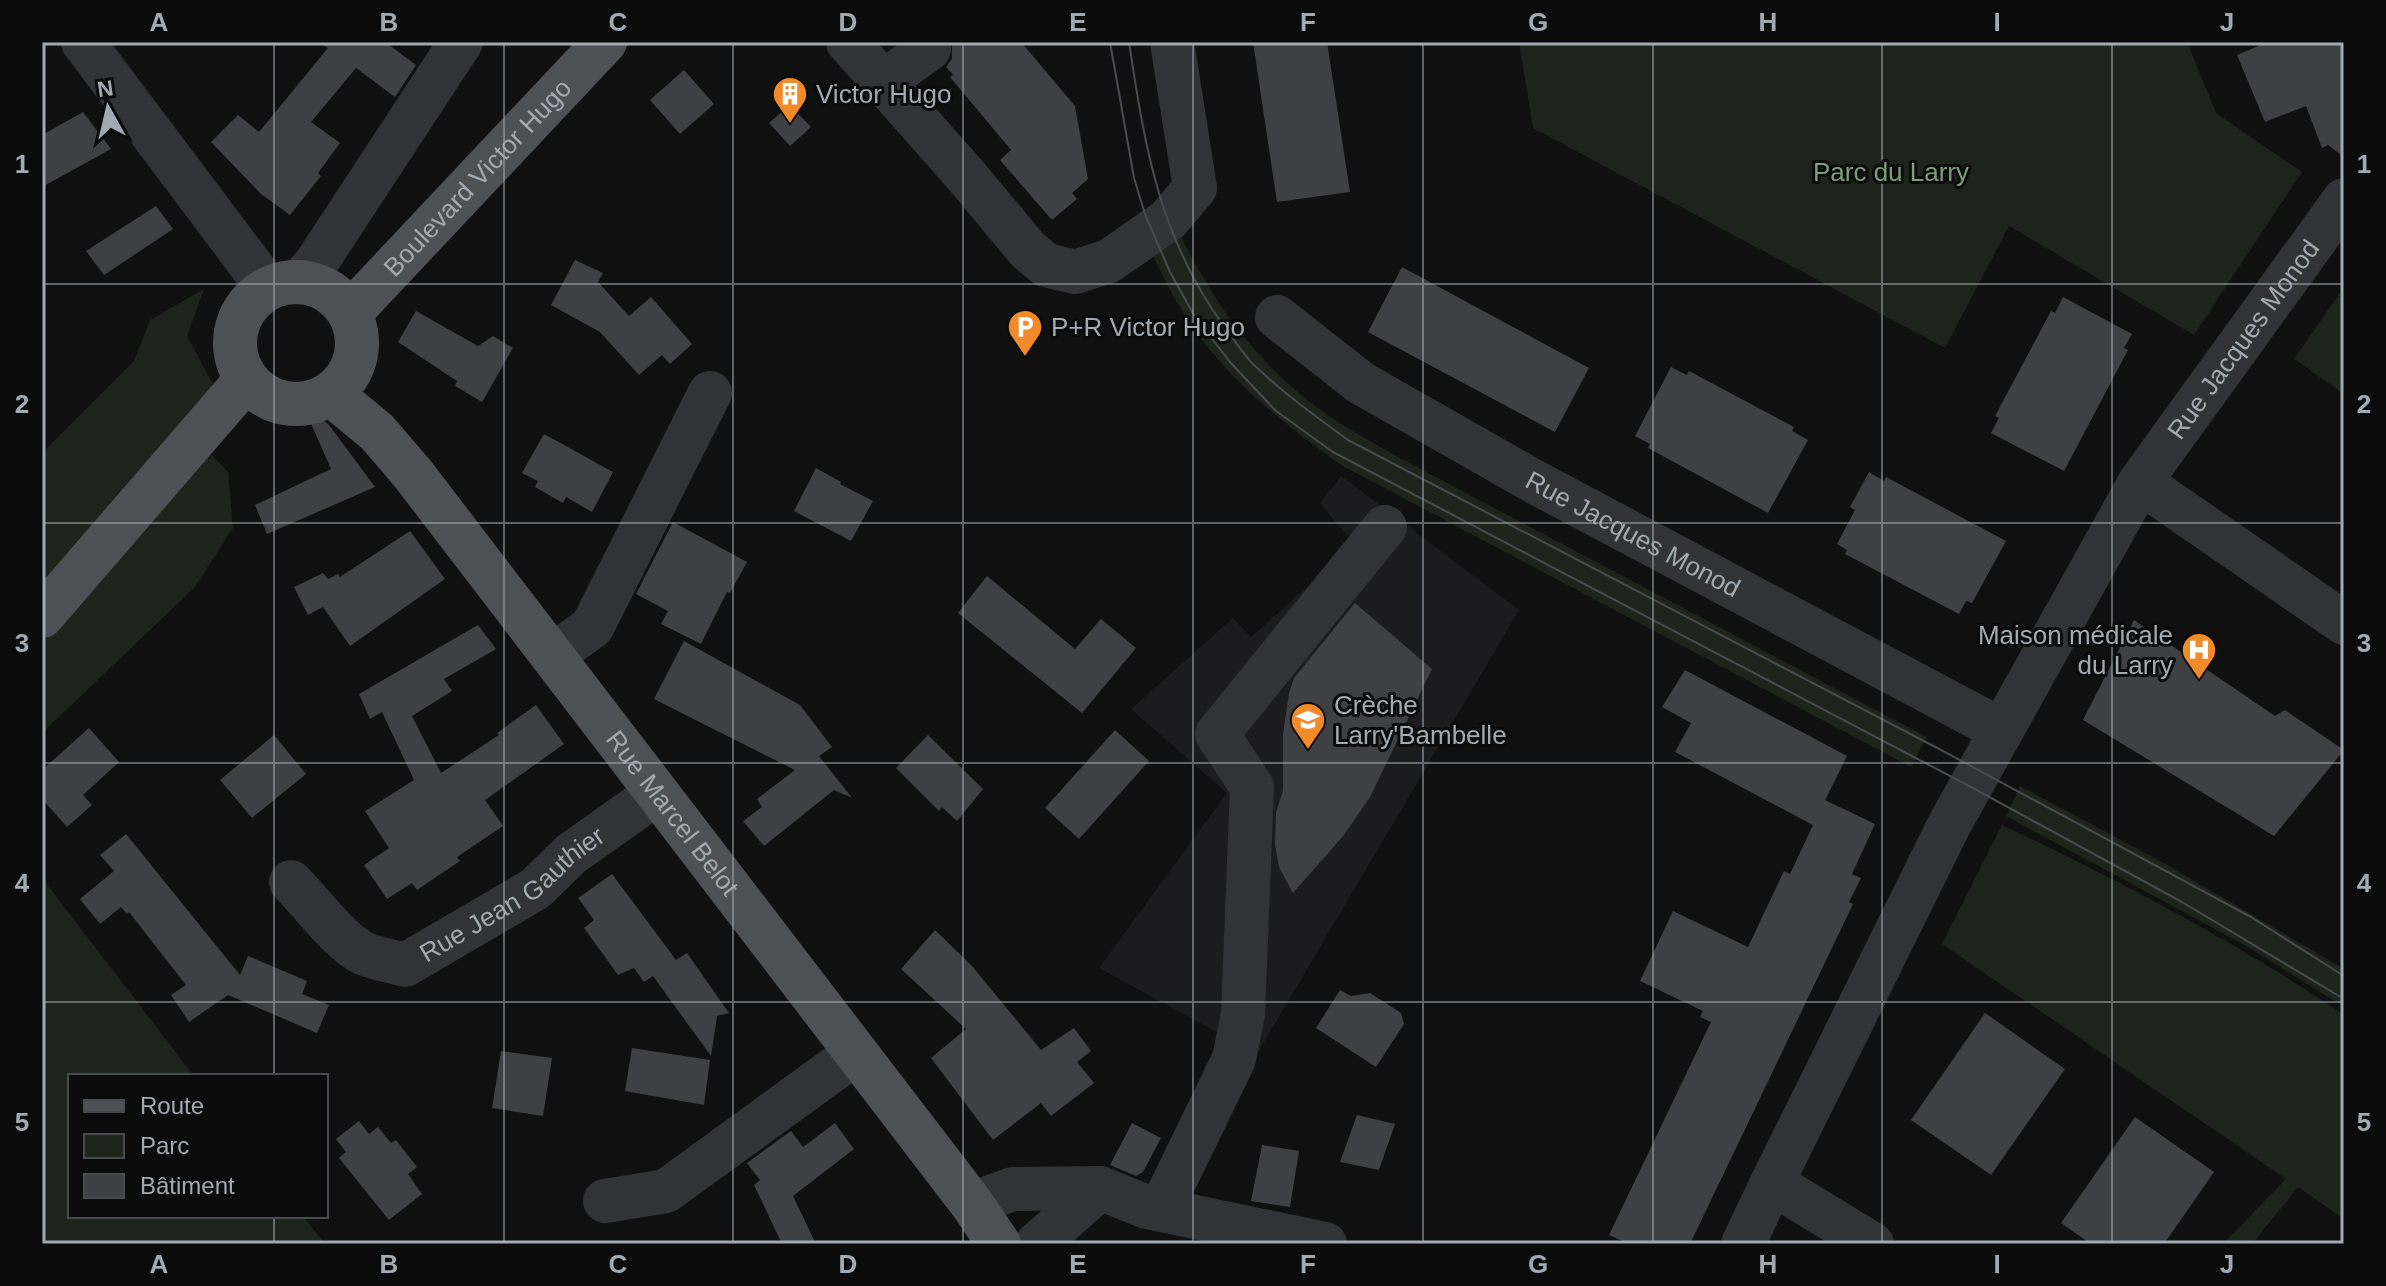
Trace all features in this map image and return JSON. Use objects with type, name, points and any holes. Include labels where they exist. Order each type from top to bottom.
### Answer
[{"type":"main road","name":"Boulevard Victor Hugo","points":[[350,313],[605,42]]},
{"type":"main road","points":[[284,285],[320,286],[337,297],[350,313],[357,339],[354,366],[345,382],[331,394],[314,402],[295,405],[259,394],[246,380],[236,361],[234,340],[239,319],[250,301],[284,285]]},
{"type":"main road","points":[[42,616],[246,380]]},
{"type":"main road","name":"Rue Marcel Belot","points":[[331,394],[377,432],[553,655],[972,1204],[999,1244]]},
{"type":"street","points":[[83,42],[284,285],[316,263],[461,42]]},
{"type":"street","points":[[848,42],[1028,250],[1046,265],[1075,272],[1109,261],[1153,232],[1168,220],[1195,188],[1172,42]]},
{"type":"street","name":"Rue Jacques Monod","points":[[1743,1244],[1948,827],[2140,482],[2344,200]]},
{"type":"street","name":"Rue Jacques Monod","points":[[1277,317],[1374,390],[1547,488],[2001,730]]},
{"type":"street","points":[[553,655],[592,627],[710,393]]},
{"type":"street","points":[[2140,482],[2344,623]]},
{"type":"street","points":[[1161,1209],[1234,1059],[1243,1014],[1252,787],[1217,734],[1385,527]]},
{"type":"street","name":"Rue Jean Gauthier","points":[[291,882],[322,913],[336,933],[362,953],[405,965],[535,889],[571,854],[657,793]]},
{"type":"street","points":[[605,1201],[666,1191],[856,1053]]},
{"type":"street","points":[[1772,1183],[1872,1244]]},
{"type":"street","points":[[1037,1244],[1100,1188]]},
{"type":"street","points":[[972,1204],[1013,1189],[1100,1188],[1147,1207],[1325,1244]]},
{"type":"shaded area","name":"Crèche Larry'Bambelle","points":[[1341,476],[1519,610],[1257,1054],[1099,968],[1227,793],[1131,709],[1233,618],[1251,637],[1355,545],[1320,503]]},
{"type":"green space","name":"Parc du Larry","points":[[1519,42],[2187,42],[2216,113],[2302,172],[2194,335],[2009,226],[1945,348],[1533,128]]},
{"type":"green space","points":[[1175,224],[1203,277],[1236,327],[1276,372],[1322,411],[1396,456],[1927,737],[1911,767],[1341,465],[1322,451],[1250,392],[1217,358],[1187,318],[1149,248]]},
{"type":"green space","points":[[2344,287],[2344,394],[2294,359]]},
{"type":"green space","points":[[204,289],[187,336],[215,388],[42,597],[42,453],[134,361],[150,320]]},
{"type":"green space","points":[[211,454],[228,472],[233,528],[194,588],[42,733],[42,643]]},
{"type":"green space","points":[[2020,786],[2164,863],[2344,969],[2344,1007],[2248,947],[2006,816]]},
{"type":"green space","points":[[2002,825],[2177,914],[2262,962],[2344,1015],[2344,1219],[2298,1187],[2252,1244],[2223,1244],[2286,1179],[1942,944]]},
{"type":"green space","points":[[42,878],[192,1074],[68,1074],[68,1218],[305,1218],[325,1244],[42,1244]]},
{"type":"building","points":[[319,42],[385,42],[416,65],[395,97],[356,68],[311,122],[340,143],[318,173],[321,176],[290,215],[261,194],[211,142],[238,115],[259,132],[328,48]]},
{"type":"building","points":[[952,42],[1021,42],[1075,106],[1088,179],[1072,193],[1077,199],[1052,220],[1000,160],[1011,150],[950,77],[953,75],[946,67],[952,59]]},
{"type":"building","points":[[1253,42],[1327,42],[1350,192],[1277,202]]},
{"type":"building","points":[[2268,42],[2344,42],[2344,157],[2328,145],[2322,148],[2306,106],[2265,122],[2237,55]]},
{"type":"building","points":[[684,70],[714,104],[680,134],[650,100]]},
{"type":"building","name":"Victor Hugo","points":[[790,105],[811,127],[790,146],[769,123]]},
{"type":"building","points":[[83,112],[111,149],[42,187],[42,135]]},
{"type":"building","points":[[156,206],[173,229],[104,275],[86,251]]},
{"type":"building","points":[[575,260],[603,273],[598,282],[629,316],[651,297],[692,344],[670,364],[662,355],[639,375],[600,332],[551,305]]},
{"type":"building","points":[[1402,267],[1589,368],[1555,432],[1368,332]]},
{"type":"building","points":[[2063,297],[2132,334],[2124,348],[2128,350],[2064,471],[1991,433],[1999,418],[1995,416],[2051,311],[2055,313]]},
{"type":"building","points":[[416,311],[478,346],[493,336],[513,348],[482,402],[455,386],[457,381],[398,342]]},
{"type":"building","points":[[1671,367],[1687,375],[1689,371],[1794,427],[1792,431],[1808,440],[1768,513],[1648,448],[1650,444],[1635,436]]},
{"type":"building","points":[[316,414],[329,425],[375,487],[267,534],[255,505],[331,469],[309,419]]},
{"type":"building","points":[[544,434],[613,472],[592,512],[566,497],[563,503],[535,487],[538,481],[522,473]]},
{"type":"building","points":[[816,468],[873,501],[851,541],[794,511]]},
{"type":"building","points":[[1869,472],[1884,481],[1886,477],[2006,541],[1972,603],[1966,601],[1959,614],[1845,554],[1847,550],[1837,544],[1855,510],[1850,507]]},
{"type":"building","points":[[673,522],[747,562],[730,593],[727,592],[701,644],[661,624],[668,611],[636,594]]},
{"type":"building","points":[[410,531],[445,579],[350,646],[323,607],[308,615],[294,587],[323,573],[328,579],[338,574],[340,577]]},
{"type":"building","points":[[987,576],[1075,649],[1101,619],[1136,648],[1082,713],[958,613]]},
{"type":"building","points":[[1355,603],[1432,669],[1370,797],[1344,835],[1293,893],[1279,867],[1275,845],[1276,813],[1283,790],[1283,734],[1289,693],[1294,678]]},
{"type":"building","points":[[2134,620],[2275,716],[2285,710],[2344,750],[2274,836],[2083,720]]},
{"type":"building","points":[[478,625],[496,649],[444,679],[452,691],[412,716],[441,773],[499,735],[497,733],[536,705],[564,744],[485,800],[503,826],[457,857],[460,861],[417,890],[412,883],[387,899],[364,865],[389,848],[365,811],[414,780],[382,712],[370,719],[359,694]]},
{"type":"building","points":[[684,641],[800,705],[832,747],[819,756],[852,798],[834,790],[764,846],[743,821],[762,807],[757,799],[795,770],[654,699]]},
{"type":"building","points":[[1685,670],[1847,756],[1825,800],[1875,824],[1852,874],[1861,878],[1849,902],[1853,904],[1690,1244],[1629,1244],[1609,1235],[1711,1022],[1700,1017],[1703,1011],[1640,981],[1673,911],[1748,947],[1784,871],[1790,874],[1813,825],[1675,752],[1691,723],[1662,707]]},
{"type":"building","points":[[89,728],[119,762],[83,795],[92,805],[67,827],[42,799],[42,770]]},
{"type":"building","points":[[1115,730],[1149,761],[1079,839],[1045,808]]},
{"type":"building","points":[[274,735],[306,774],[252,818],[220,780]]},
{"type":"building","points":[[928,735],[983,789],[957,821],[942,807],[939,811],[896,768]]},
{"type":"building","points":[[126,834],[240,975],[248,956],[307,981],[302,994],[329,1005],[317,1033],[228,995],[189,1022],[171,995],[186,985],[129,912],[127,914],[121,907],[100,924],[80,899],[114,871],[100,855]]},
{"type":"building","points":[[612,874],[676,960],[687,953],[729,1013],[717,1016],[711,1056],[653,976],[644,982],[634,968],[618,975],[584,928],[594,920],[578,898]]},
{"type":"building","points":[[935,930],[972,966],[1041,1050],[1074,1028],[1091,1051],[1077,1062],[1094,1083],[1051,1116],[1041,1103],[993,1140],[931,1058],[966,1029],[901,969]]},
{"type":"building","points":[[1340,990],[1351,996],[1370,993],[1401,1013],[1404,1024],[1376,1067],[1316,1028]]},
{"type":"building","points":[[1985,1013],[2065,1069],[1991,1175],[1911,1120]]},
{"type":"building","points":[[632,1048],[710,1060],[704,1105],[625,1091]]},
{"type":"building","points":[[501,1051],[552,1058],[543,1116],[492,1108]]},
{"type":"building","points":[[1357,1115],[1395,1124],[1379,1170],[1340,1162]]},
{"type":"building","points":[[2135,1117],[2214,1172],[2164,1244],[2091,1244],[2061,1223]]},
{"type":"building","points":[[359,1121],[369,1134],[378,1127],[391,1143],[396,1140],[417,1167],[408,1174],[422,1194],[389,1220],[339,1158],[346,1152],[336,1139]]},
{"type":"building","points":[[835,1123],[854,1149],[793,1196],[816,1244],[782,1244],[754,1185],[760,1180],[747,1163],[791,1131],[803,1147]]},
{"type":"building","points":[[1132,1123],[1161,1138],[1143,1172],[1136,1176],[1110,1165]]},
{"type":"building","points":[[1262,1145],[1299,1151],[1290,1207],[1251,1201]]},
{"type":"tram line","points":[[1110,42],[1134,178],[1145,214],[1170,272],[1195,317],[1230,362],[1276,411],[1333,452],[1971,787],[2182,902],[2344,999]]},
{"type":"tram line","points":[[1129,42],[1149,156],[1185,262],[1204,296],[1246,356],[1299,404],[1348,440],[1943,751],[2251,917],[2344,976]]},
{"type":"place","name":"Victor Hugo","points":[[790,125]]},
{"type":"place","name":"P+R Victor Hugo","points":[[1025,358]]},
{"type":"place","name":"Maison médicale du Larry","points":[[2199,681]]},
{"type":"place","name":"Crèche Larry'Bambelle","points":[[1308,751]]}]
